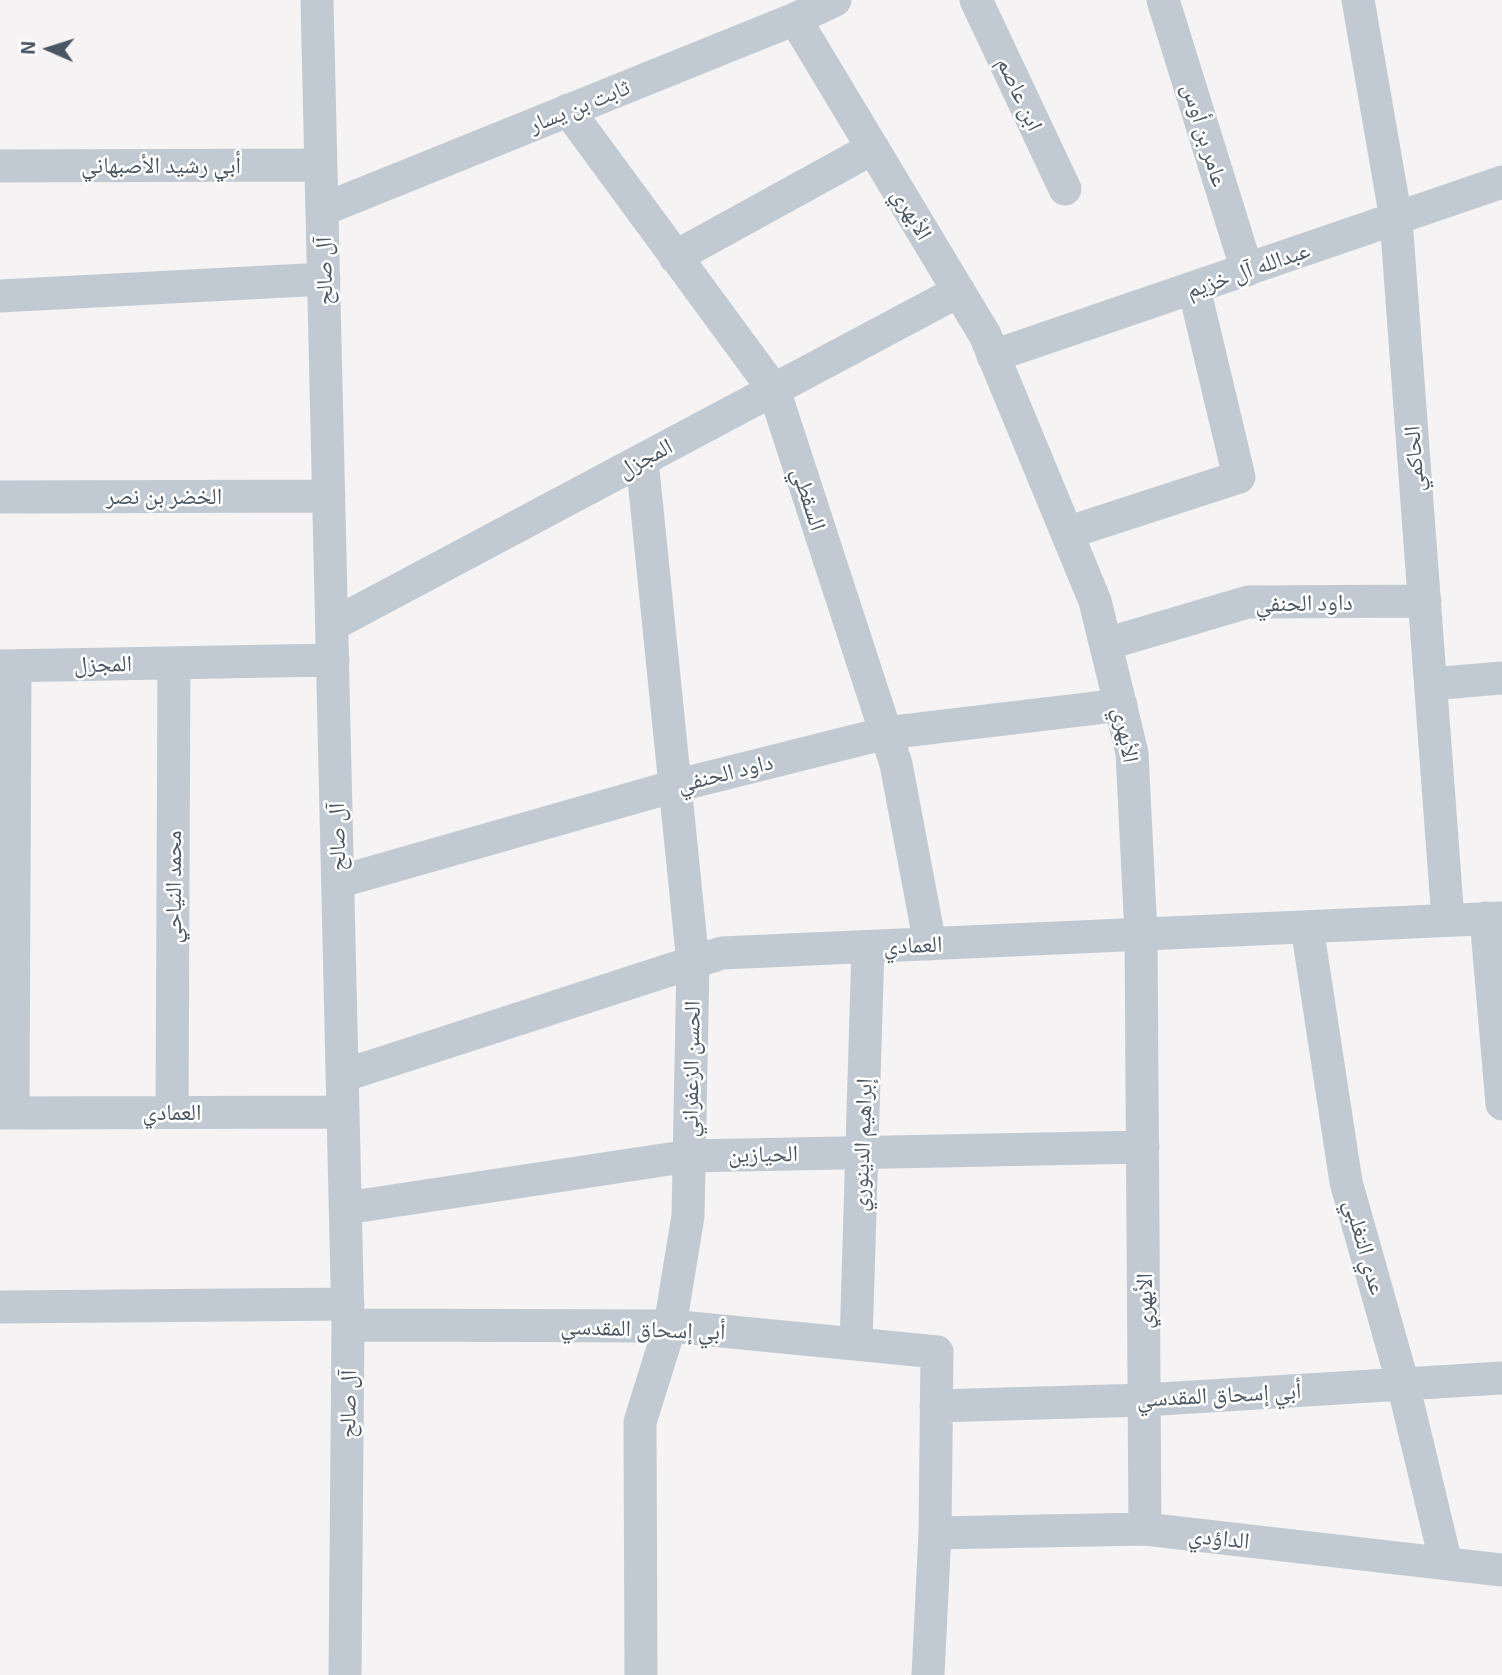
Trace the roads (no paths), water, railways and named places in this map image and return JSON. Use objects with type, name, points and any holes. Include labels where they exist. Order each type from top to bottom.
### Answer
[{"type":"street","name":"آل صالح","points":[[317,0],[348,1314],[345,1675]]},
{"type":"street","name":"ثابت بن يسار","points":[[322,210],[795,19],[835,0]]},
{"type":"street","name":"ابن عاصم","points":[[976,0],[1065,189]]},
{"type":"street","name":"عامر بن أوس","points":[[1163,0],[1247,270]]},
{"type":"street","name":"الحاكمي","points":[[1358,0],[1396,219],[1448,920]]},
{"type":"street","name":"الأبهري","points":[[795,19],[985,335],[1095,601],[1121,705],[1132,753],[1141,934],[1145,1529]]},
{"type":"street","name":"السقطي","points":[[568,110],[774,390],[896,764],[930,944]]},
{"type":"street","points":[[676,257],[873,148]]},
{"type":"street","name":"أبي رشيد الأصبهاني","points":[[0,166],[321,165]]},
{"type":"street","name":"عبدالله آل خزيم","points":[[993,356],[1502,182]]},
{"type":"street","points":[[0,296],[324,279]]},
{"type":"street","points":[[1067,533],[1239,477],[1194,288]]},
{"type":"street","name":"المجزل","points":[[332,625],[958,291]]},
{"type":"street","name":"الحسن الزعفراني","points":[[641,1675],[640,1422],[670,1326],[688,1216],[693,963],[642,460]]},
{"type":"street","name":"الخضر بن نصر","points":[[0,497],[329,496]]},
{"type":"street","name":"داود الحنفي","points":[[1106,644],[1248,602],[1425,601]]},
{"type":"street","name":"المجزل","points":[[8,666],[333,660]]},
{"type":"street","name":"محمد النياحي","points":[[172,1112],[174,663]]},
{"type":"street","points":[[6,1113],[8,666]]},
{"type":"street","points":[[1431,684],[1502,678]]},
{"type":"street","name":"داود الحنفي","points":[[338,882],[675,786],[886,733],[1121,705]]},
{"type":"street","points":[[1494,918],[1502,1104]]},
{"type":"street","name":"العمادي","points":[[342,1076],[722,953],[1494,918]]},
{"type":"street","name":"عدي التغلبي","points":[[1307,927],[1346,1182],[1403,1384],[1446,1563]]},
{"type":"street","name":"إبراهيم الدينوري","points":[[856,1344],[869,947]]},
{"type":"street","name":"العمادي","points":[[6,1113],[343,1112]]},
{"type":"street","name":"الحيازين","points":[[346,1208],[689,1156],[1143,1147]]},
{"type":"street","name":"أبي إسحاق المقدسي","points":[[0,1307],[348,1314],[670,1326],[937,1352],[936,1406],[1144,1400],[1502,1378]]},
{"type":"street","points":[[928,1675],[936,1533],[936,1406]]},
{"type":"street","name":"الداؤدي","points":[[936,1533],[1145,1529],[1502,1570]]}]
